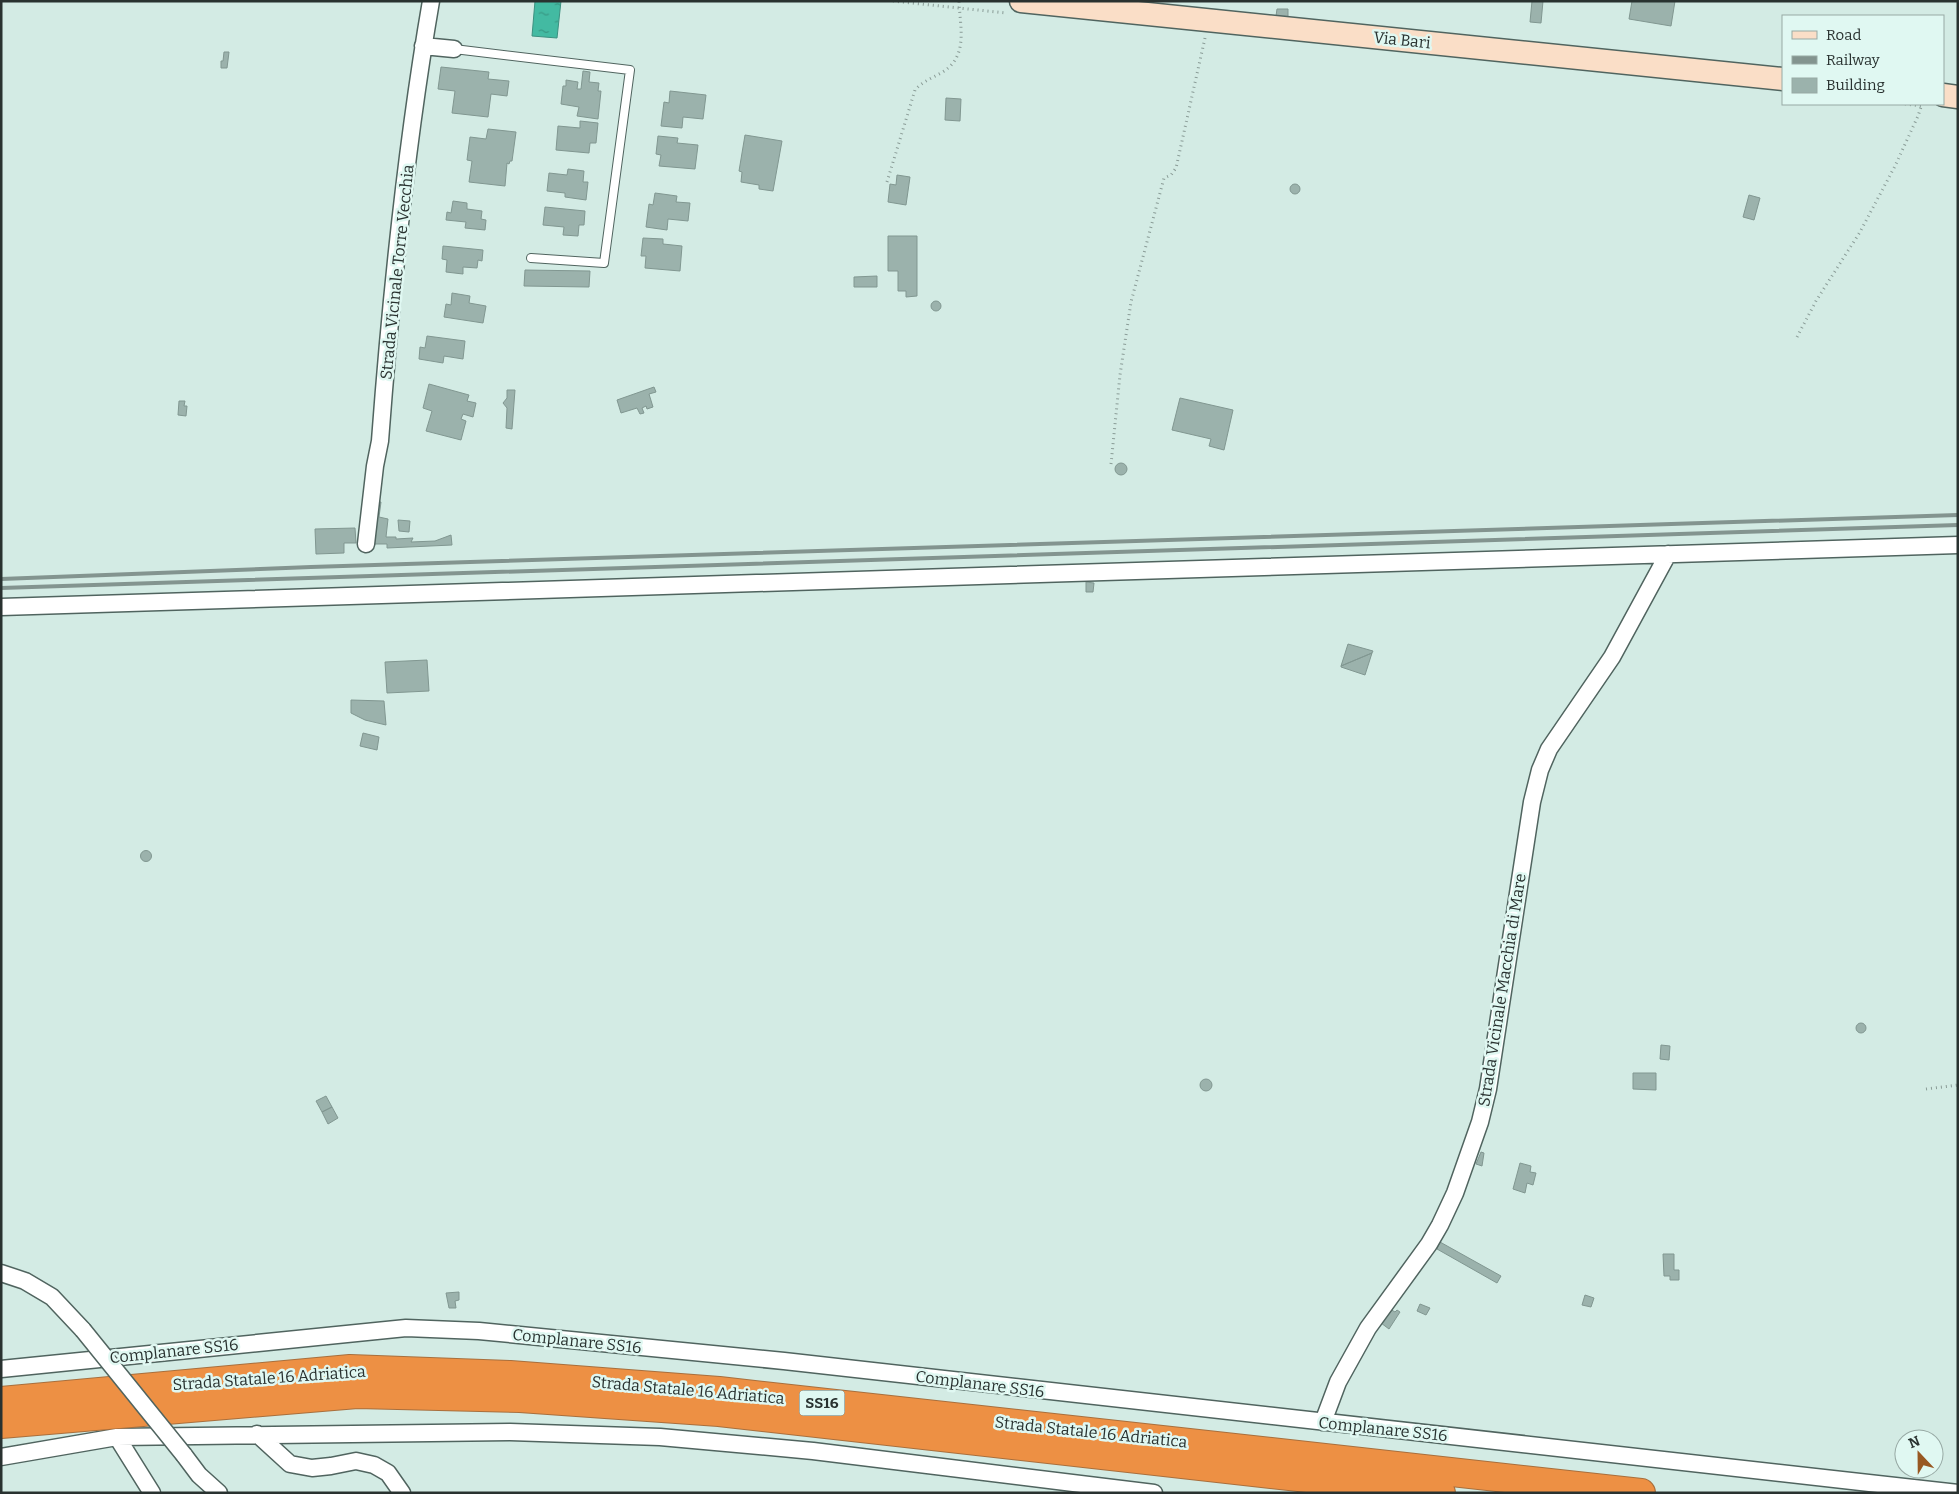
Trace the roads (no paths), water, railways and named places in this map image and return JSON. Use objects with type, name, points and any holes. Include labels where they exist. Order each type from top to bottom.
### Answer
[{"type":"highway","name":"Strada Statale 16 Adriatica","points":[[1,1400],[350,1369],[510,1375],[719,1392],[1641,1493]]},
{"type":"highway","name":"Strada Statale 16 Adriatica","points":[[1,1424],[357,1394],[520,1398],[719,1412],[1442,1493]]},
{"type":"main road","name":"Via Bari","points":[[1020,1],[1782,79]]},
{"type":"main road","points":[[1944,95],[1958,97]]},
{"type":"street","name":"Strada Vicinale Torre Vecchia","points":[[366,544],[375,466],[380,441],[394,274],[431,1]]},
{"type":"street","points":[[424,46],[454,49]]},
{"type":"street","points":[[1,607],[1958,544]]},
{"type":"street","name":"Strada Vicinale Macchia di Mare","points":[[1324,1422],[1338,1382],[1368,1328],[1429,1244],[1440,1225],[1455,1193],[1480,1122],[1488,1089],[1532,802],[1540,770],[1549,749],[1612,657],[1668,554]]},
{"type":"street","points":[[1,1272],[25,1281],[52,1297],[83,1330],[199,1475],[219,1493]]},
{"type":"street","name":"Complanare SS16","points":[[1,1369],[406,1328],[479,1331],[784,1361],[1958,1492]]},
{"type":"street","points":[[1,1457],[118,1437],[510,1432],[660,1437],[814,1451],[1154,1493]]},
{"type":"street","points":[[257,1434],[290,1464],[312,1468],[356,1461],[374,1465],[388,1473],[402,1493]]},
{"type":"street","points":[[118,1437],[152,1493]]},
{"type":"lane","points":[[454,49],[630,70],[604,263],[531,258]]},
{"type":"water","points":[[535,1],[561,1],[557,38],[532,36]]},
{"type":"railway","points":[[1,579],[311,567],[1958,515]]},
{"type":"railway","points":[[1,588],[1958,525]]}]
